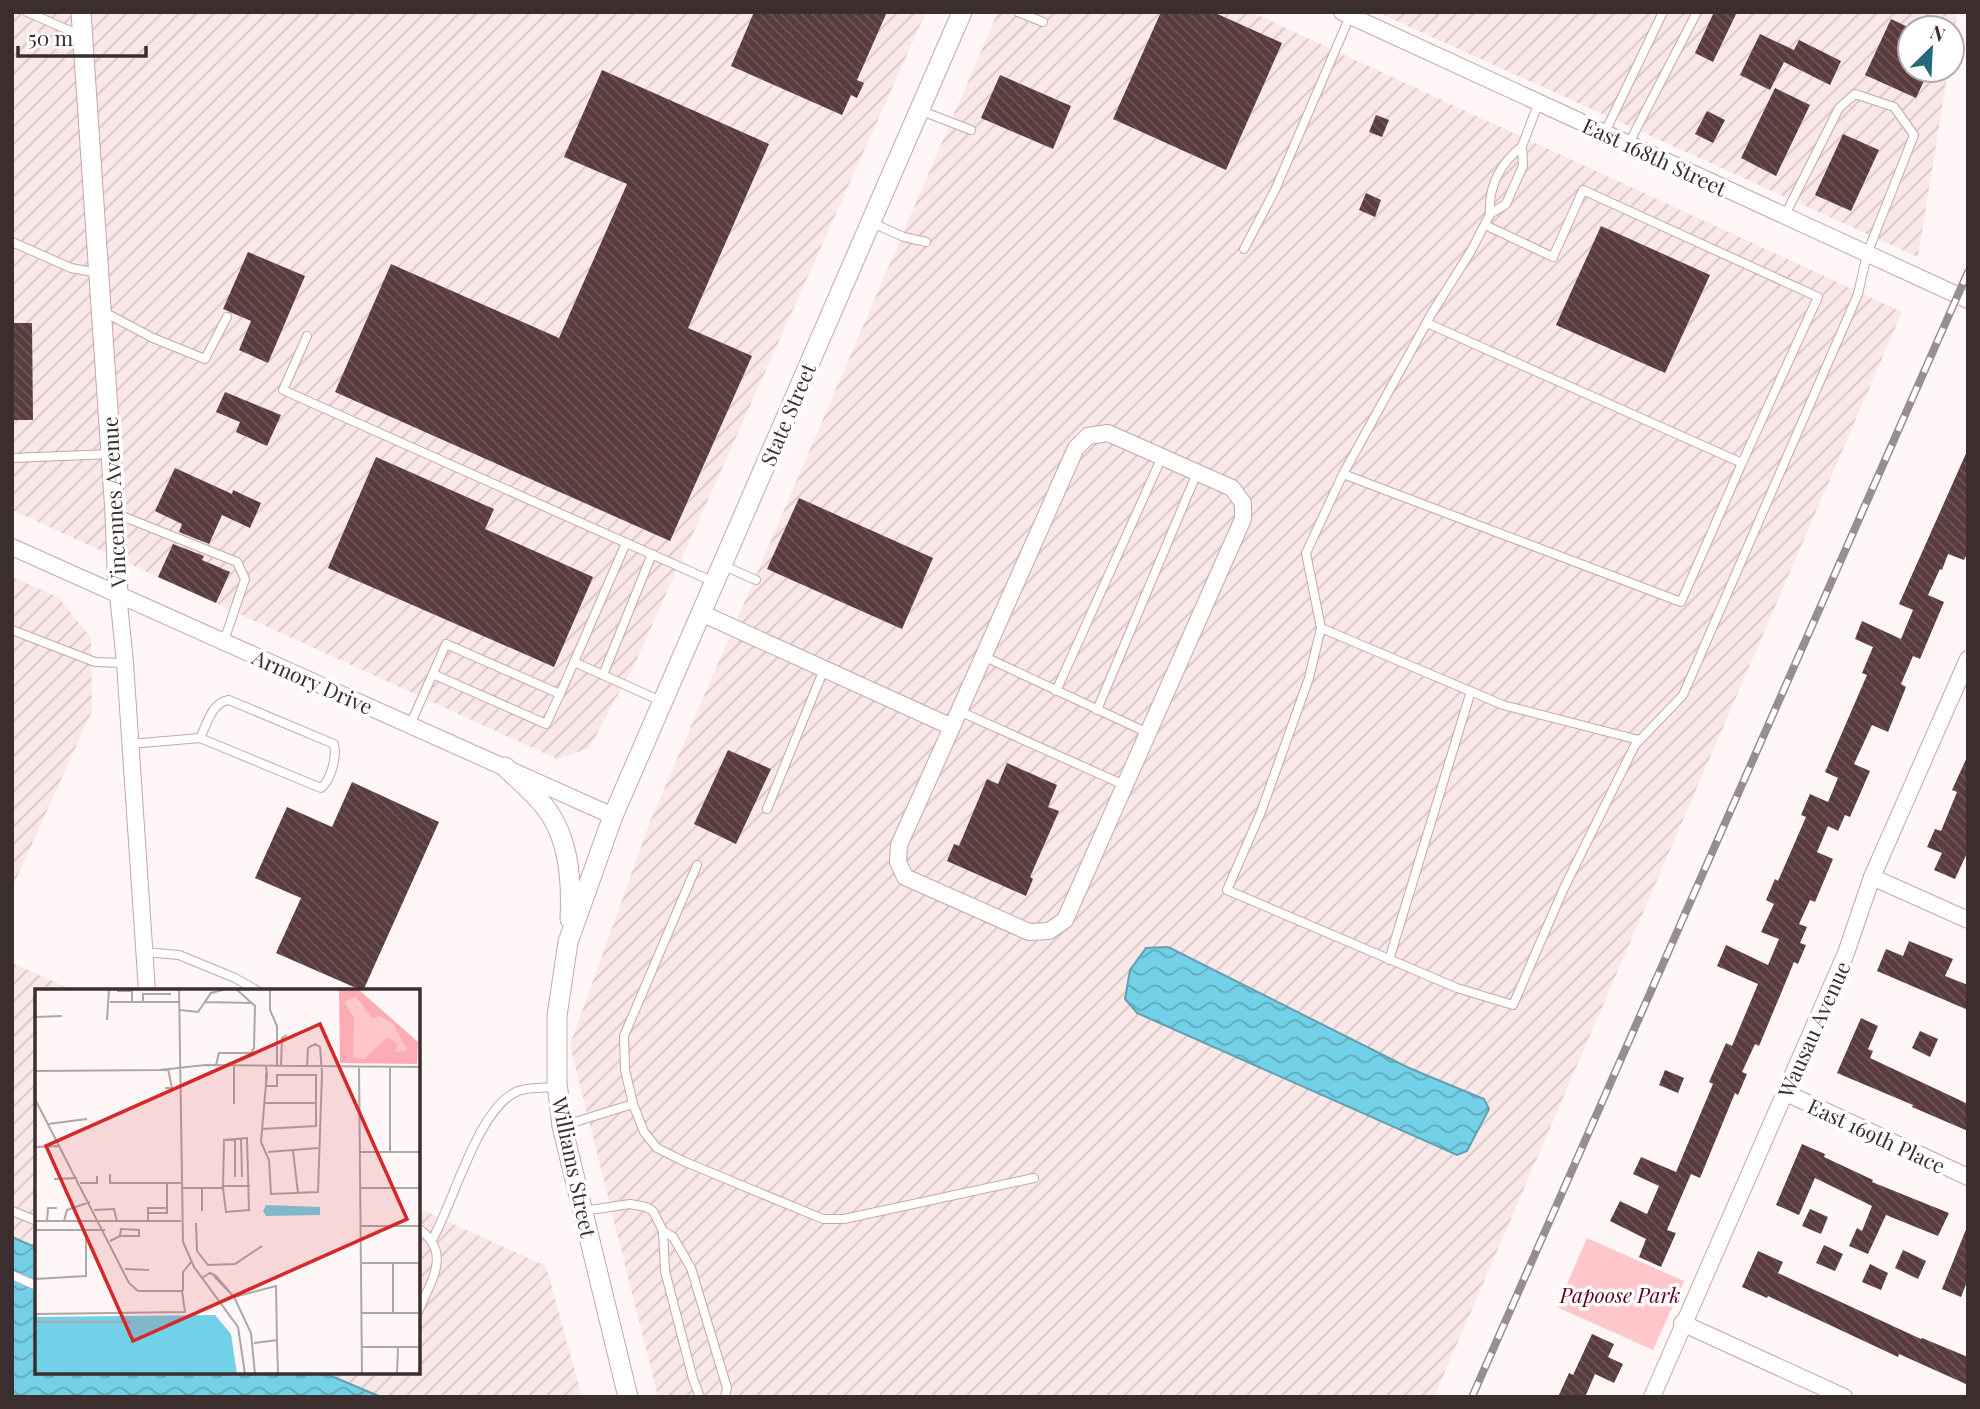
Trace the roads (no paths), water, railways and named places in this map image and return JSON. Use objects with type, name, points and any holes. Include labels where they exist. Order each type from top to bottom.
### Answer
[{"type":"street","name":"Vincennes Avenue","points":[[81,12],[115,513],[118,594],[147,989]]},
{"type":"street","name":"State Street","points":[[613,816],[962,12]]},
{"type":"street","name":"East 168th Street","points":[[1346,14],[1968,300]]},
{"type":"street","points":[[1108,433],[1197,473],[1232,488],[1243,503],[1243,519],[1065,920],[1049,931],[1029,932],[905,877],[898,862],[899,845],[1076,448],[1088,436],[1108,433]]},
{"type":"street","name":"Armory Drive","points":[[12,547],[613,816]]},
{"type":"street","points":[[701,613],[951,726]]},
{"type":"street","name":"Wausau Avenue","points":[[1652,1397],[1682,1323],[1846,953],[1872,877],[1968,659]]},
{"type":"street","points":[[505,767],[541,802],[555,821],[568,859],[572,890],[568,942]]},
{"type":"street","name":"Williams Street","points":[[613,816],[568,942],[557,1016],[558,1087],[562,1126],[628,1397]]},
{"type":"street","points":[[1872,877],[1968,920]]},
{"type":"street","name":"East 169th Place","points":[[1786,1093],[1968,1177]]},
{"type":"street","points":[[1682,1323],[1844,1397]]},
{"type":"lane","points":[[27,12],[82,36]]},
{"type":"lane","points":[[1018,12],[1043,22]]},
{"type":"lane","points":[[1605,132],[1663,12]]},
{"type":"lane","points":[[1629,143],[1697,12]]},
{"type":"lane","points":[[1244,249],[1275,190],[1346,14]]},
{"type":"lane","points":[[1522,146],[1506,159],[1489,196],[1490,214],[1485,225],[1343,474],[1306,554],[1321,628],[1309,678],[1261,812],[1227,890],[1457,988],[1513,1005],[1564,888],[1635,745],[1683,695],[1858,294],[1867,254],[1914,135],[1894,107],[1854,94],[1839,108],[1784,217]]},
{"type":"lane","points":[[1490,214],[1506,204],[1523,166],[1522,146],[1539,102]]},
{"type":"lane","points":[[919,110],[971,130]]},
{"type":"lane","points":[[1343,474],[1681,602],[1818,298],[1583,190],[1553,257],[1485,225]]},
{"type":"lane","points":[[870,222],[904,237],[926,242]]},
{"type":"lane","points":[[12,242],[71,268],[99,272]]},
{"type":"lane","points":[[101,311],[153,338],[205,359],[227,317]]},
{"type":"lane","points":[[1427,323],[1742,463]]},
{"type":"lane","points":[[307,337],[283,390],[652,554],[718,573],[756,580]]},
{"type":"lane","points":[[12,457],[111,454]]},
{"type":"lane","points":[[1056,691],[1162,457]]},
{"type":"lane","points":[[1097,710],[1197,473]]},
{"type":"lane","points":[[115,513],[237,562],[245,579],[224,641]]},
{"type":"lane","points":[[433,674],[546,724],[626,543]]},
{"type":"lane","points":[[603,675],[652,554]]},
{"type":"lane","points":[[1321,628],[1503,705],[1639,740]]},
{"type":"lane","points":[[12,630],[96,662],[125,663]]},
{"type":"lane","points":[[410,725],[446,644],[560,694]]},
{"type":"lane","points":[[983,656],[1148,733]]},
{"type":"lane","points":[[574,662],[662,702]]},
{"type":"lane","points":[[767,809],[824,669]]},
{"type":"lane","points":[[1390,960],[1471,691]]},
{"type":"lane","points":[[130,744],[200,738],[321,788],[326,784],[336,753],[334,744],[229,699],[215,706],[200,738]]},
{"type":"lane","points":[[958,711],[1124,785]]},
{"type":"lane","points":[[697,865],[624,1037],[625,1070],[632,1104],[644,1132],[657,1148],[823,1219],[844,1219],[1034,1178]]},
{"type":"lane","points":[[144,952],[179,955],[254,989]]},
{"type":"lane","points":[[432,1240],[444,1220],[485,1122],[503,1100],[518,1091],[558,1087]]},
{"type":"lane","points":[[562,1126],[632,1104]]},
{"type":"lane","points":[[583,1211],[630,1204],[653,1211],[663,1231],[665,1271],[700,1397]]},
{"type":"lane","points":[[12,1211],[35,1220]]},
{"type":"lane","points":[[420,1230],[436,1247],[438,1265],[420,1307]]},
{"type":"lane","points":[[663,1231],[673,1237],[691,1268],[727,1388],[725,1397]]},
{"type":"lane","points":[[12,1275],[35,1285]]},
{"type":"water","points":[[1168,947],[1409,1068],[1484,1099],[1489,1109],[1467,1151],[1457,1155],[1137,1013],[1125,999],[1130,970],[1146,948]]},
{"type":"water","points":[[12,1237],[35,1247],[35,1374],[327,1374],[381,1397],[12,1397]]},
{"type":"railway","points":[[1472,1397],[1968,272]]},
{"type":"park label","name":"Papoose Park","points":[[1620,1294]]}]
